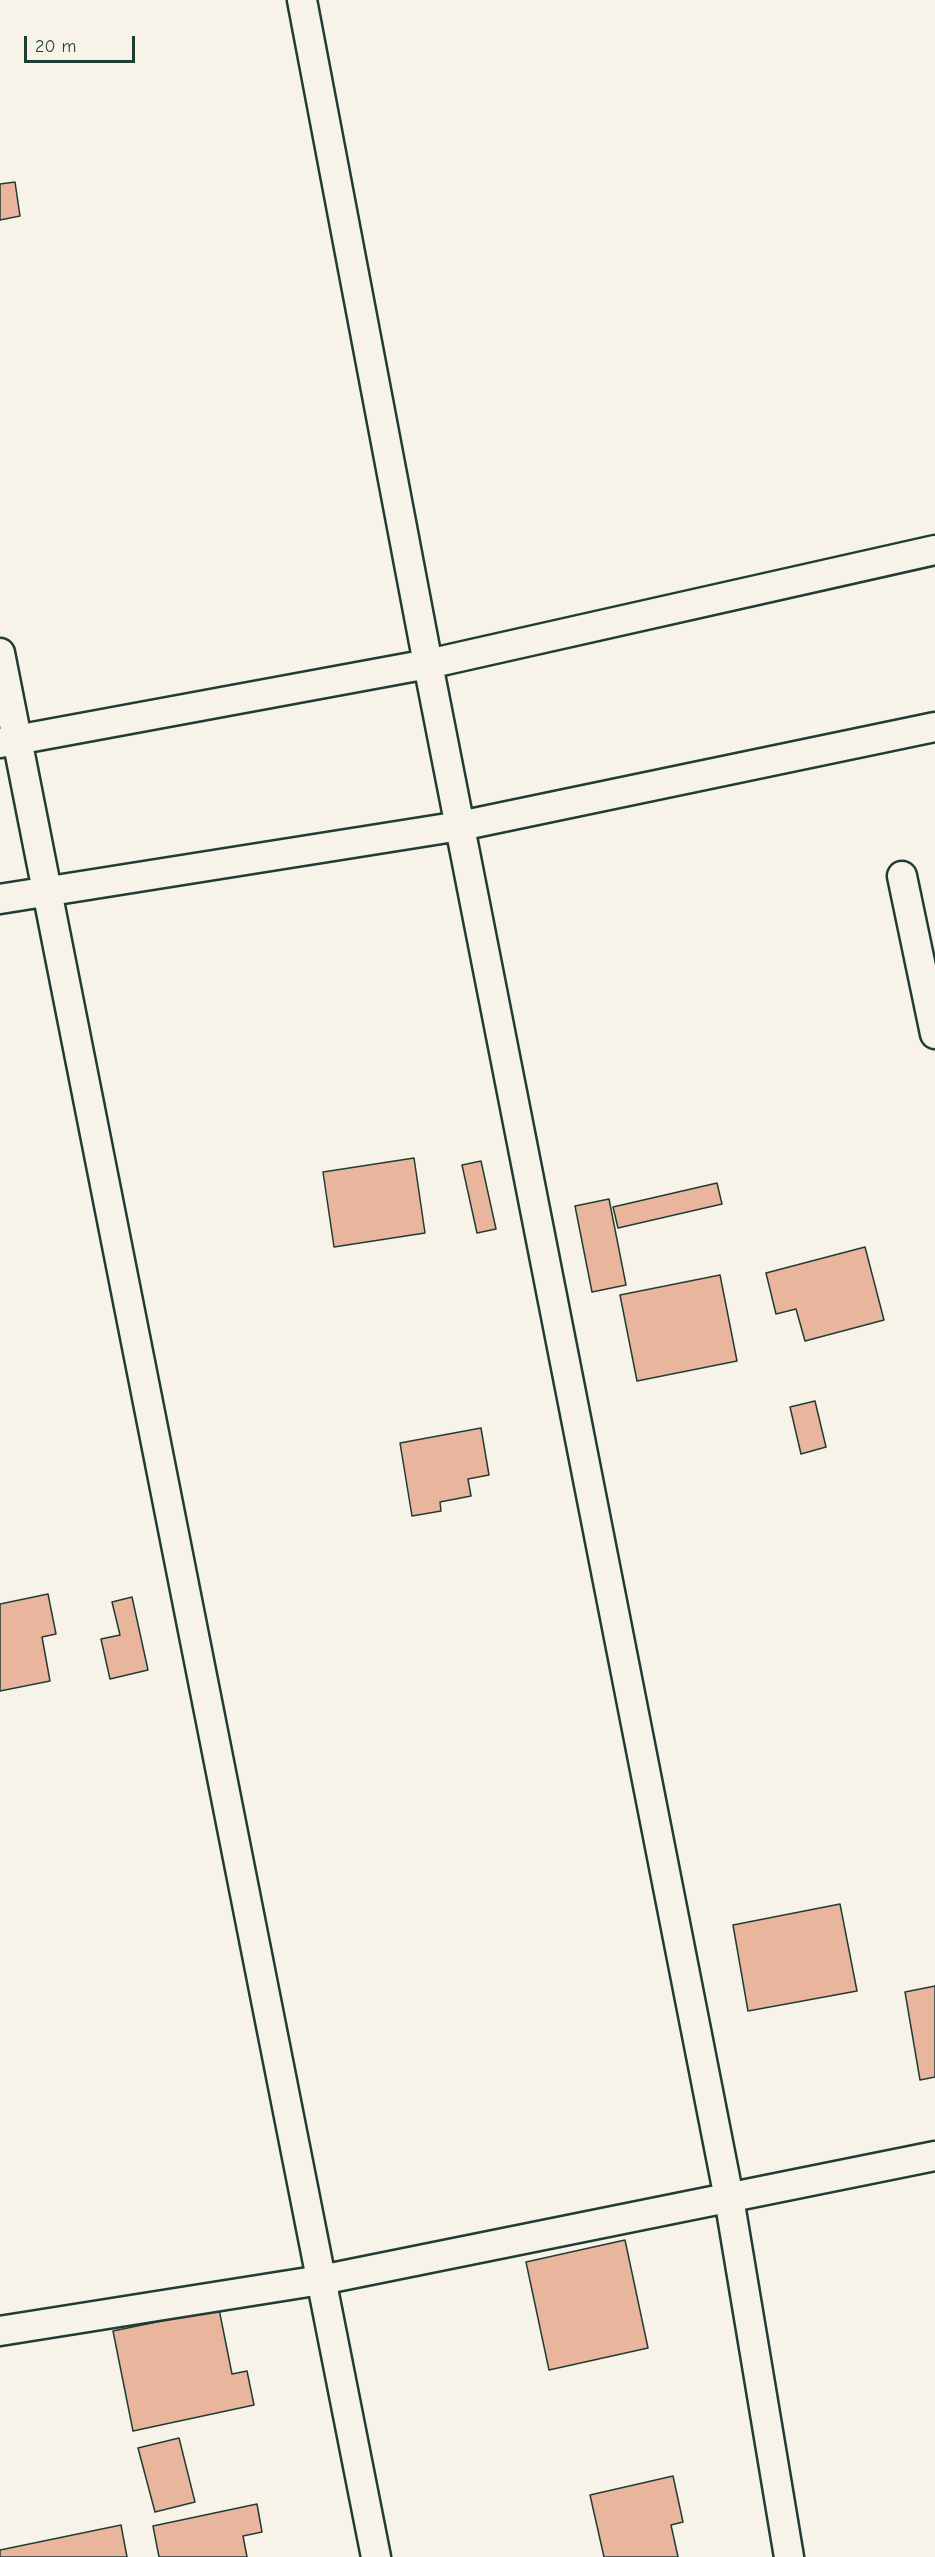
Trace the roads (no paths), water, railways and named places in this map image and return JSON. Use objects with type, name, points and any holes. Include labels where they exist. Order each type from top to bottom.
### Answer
[{"type":"street","points":[[302,0],[428,664],[729,2198],[789,2557]]},
{"type":"street","points":[[8,741],[428,664],[935,550]]},
{"type":"street","points":[[0,653],[8,741],[47,893],[376,2557]]},
{"type":"street","points":[[0,899],[460,826],[935,727]]},
{"type":"street","points":[[902,876],[935,1034]]},
{"type":"street","points":[[0,2331],[321,2280],[935,2156]]}]
